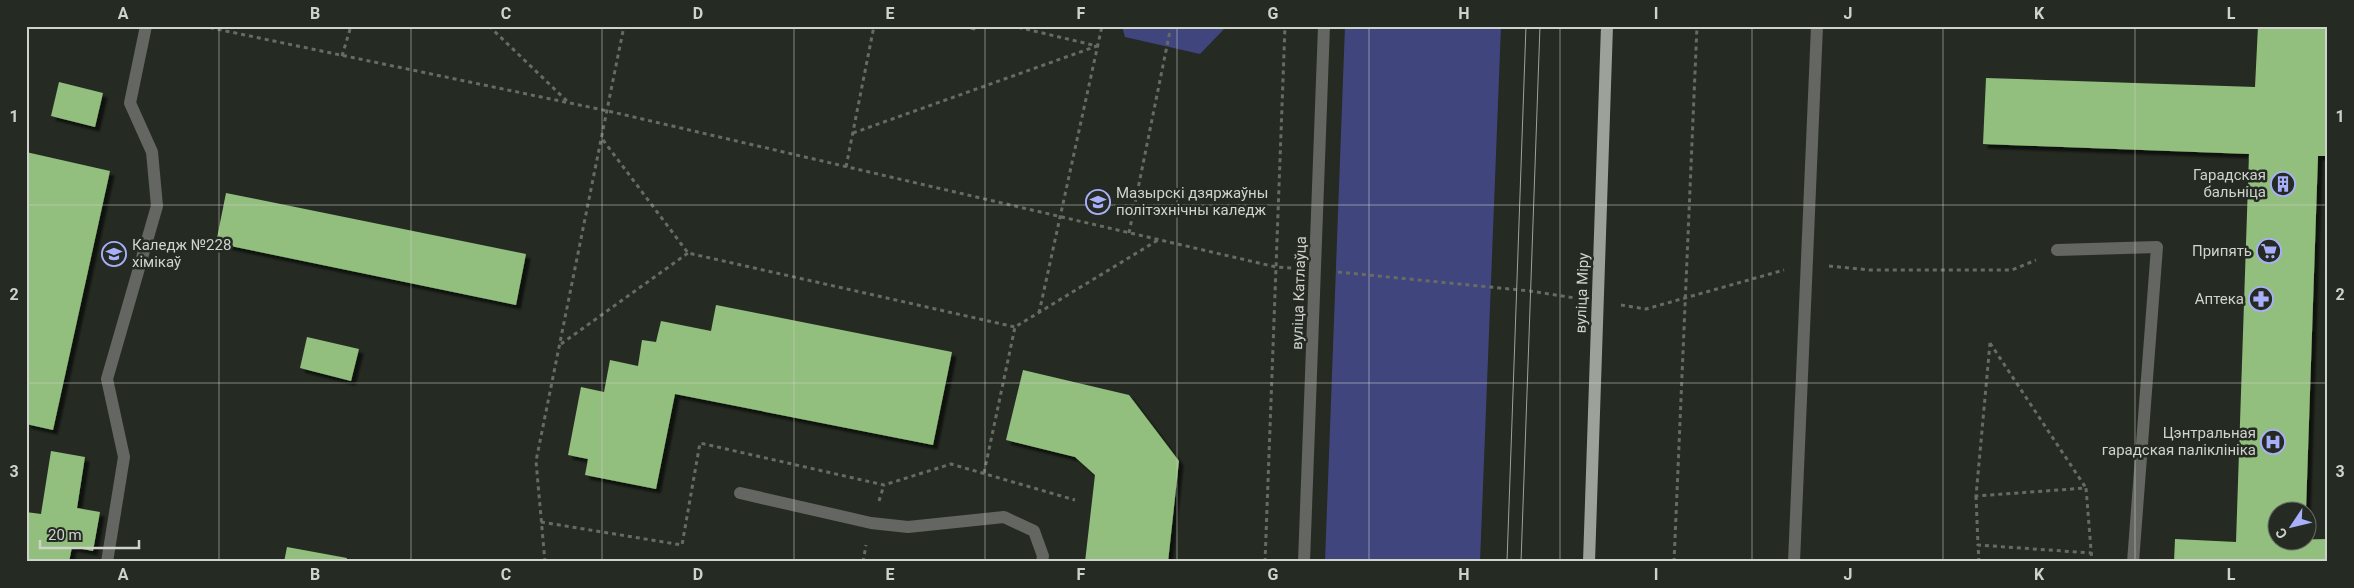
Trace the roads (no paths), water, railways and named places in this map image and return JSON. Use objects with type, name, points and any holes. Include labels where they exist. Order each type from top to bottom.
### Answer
[{"type":"main road","name":"вуліца Міру","points":[[1589,562],[1607,26]]},
{"type":"street","points":[[107,562],[124,457],[107,379],[157,206],[152,152],[130,103],[146,26]]},
{"type":"street","name":"вуліца Катлаўца","points":[[1304,562],[1324,26]]},
{"type":"street","points":[[1794,562],[1816,26]]},
{"type":"street","points":[[2056,250],[2157,247],[2133,562]]},
{"type":"street","points":[[740,493],[871,523],[908,528],[1004,517],[1034,532],[1043,556],[1042,562]]},
{"type":"tram line","points":[[1507,562],[1526,26]]},
{"type":"tram line","points":[[1521,562],[1540,26]]},
{"type":"place","name":"Гарадская бальніца","points":[[2283,184]]},
{"type":"place","name":"Мазырскі дзяржаўны політэхнічны каледж","points":[[1098,202]]},
{"type":"place","name":"Припять","points":[[2269,251]]},
{"type":"place","name":"Каледж №228 хімікаў","points":[[114,254]]},
{"type":"place","name":"Аптека","points":[[2261,299]]},
{"type":"place","name":"Цэнтральная гарадская паліклініка","points":[[2273,442]]}]
